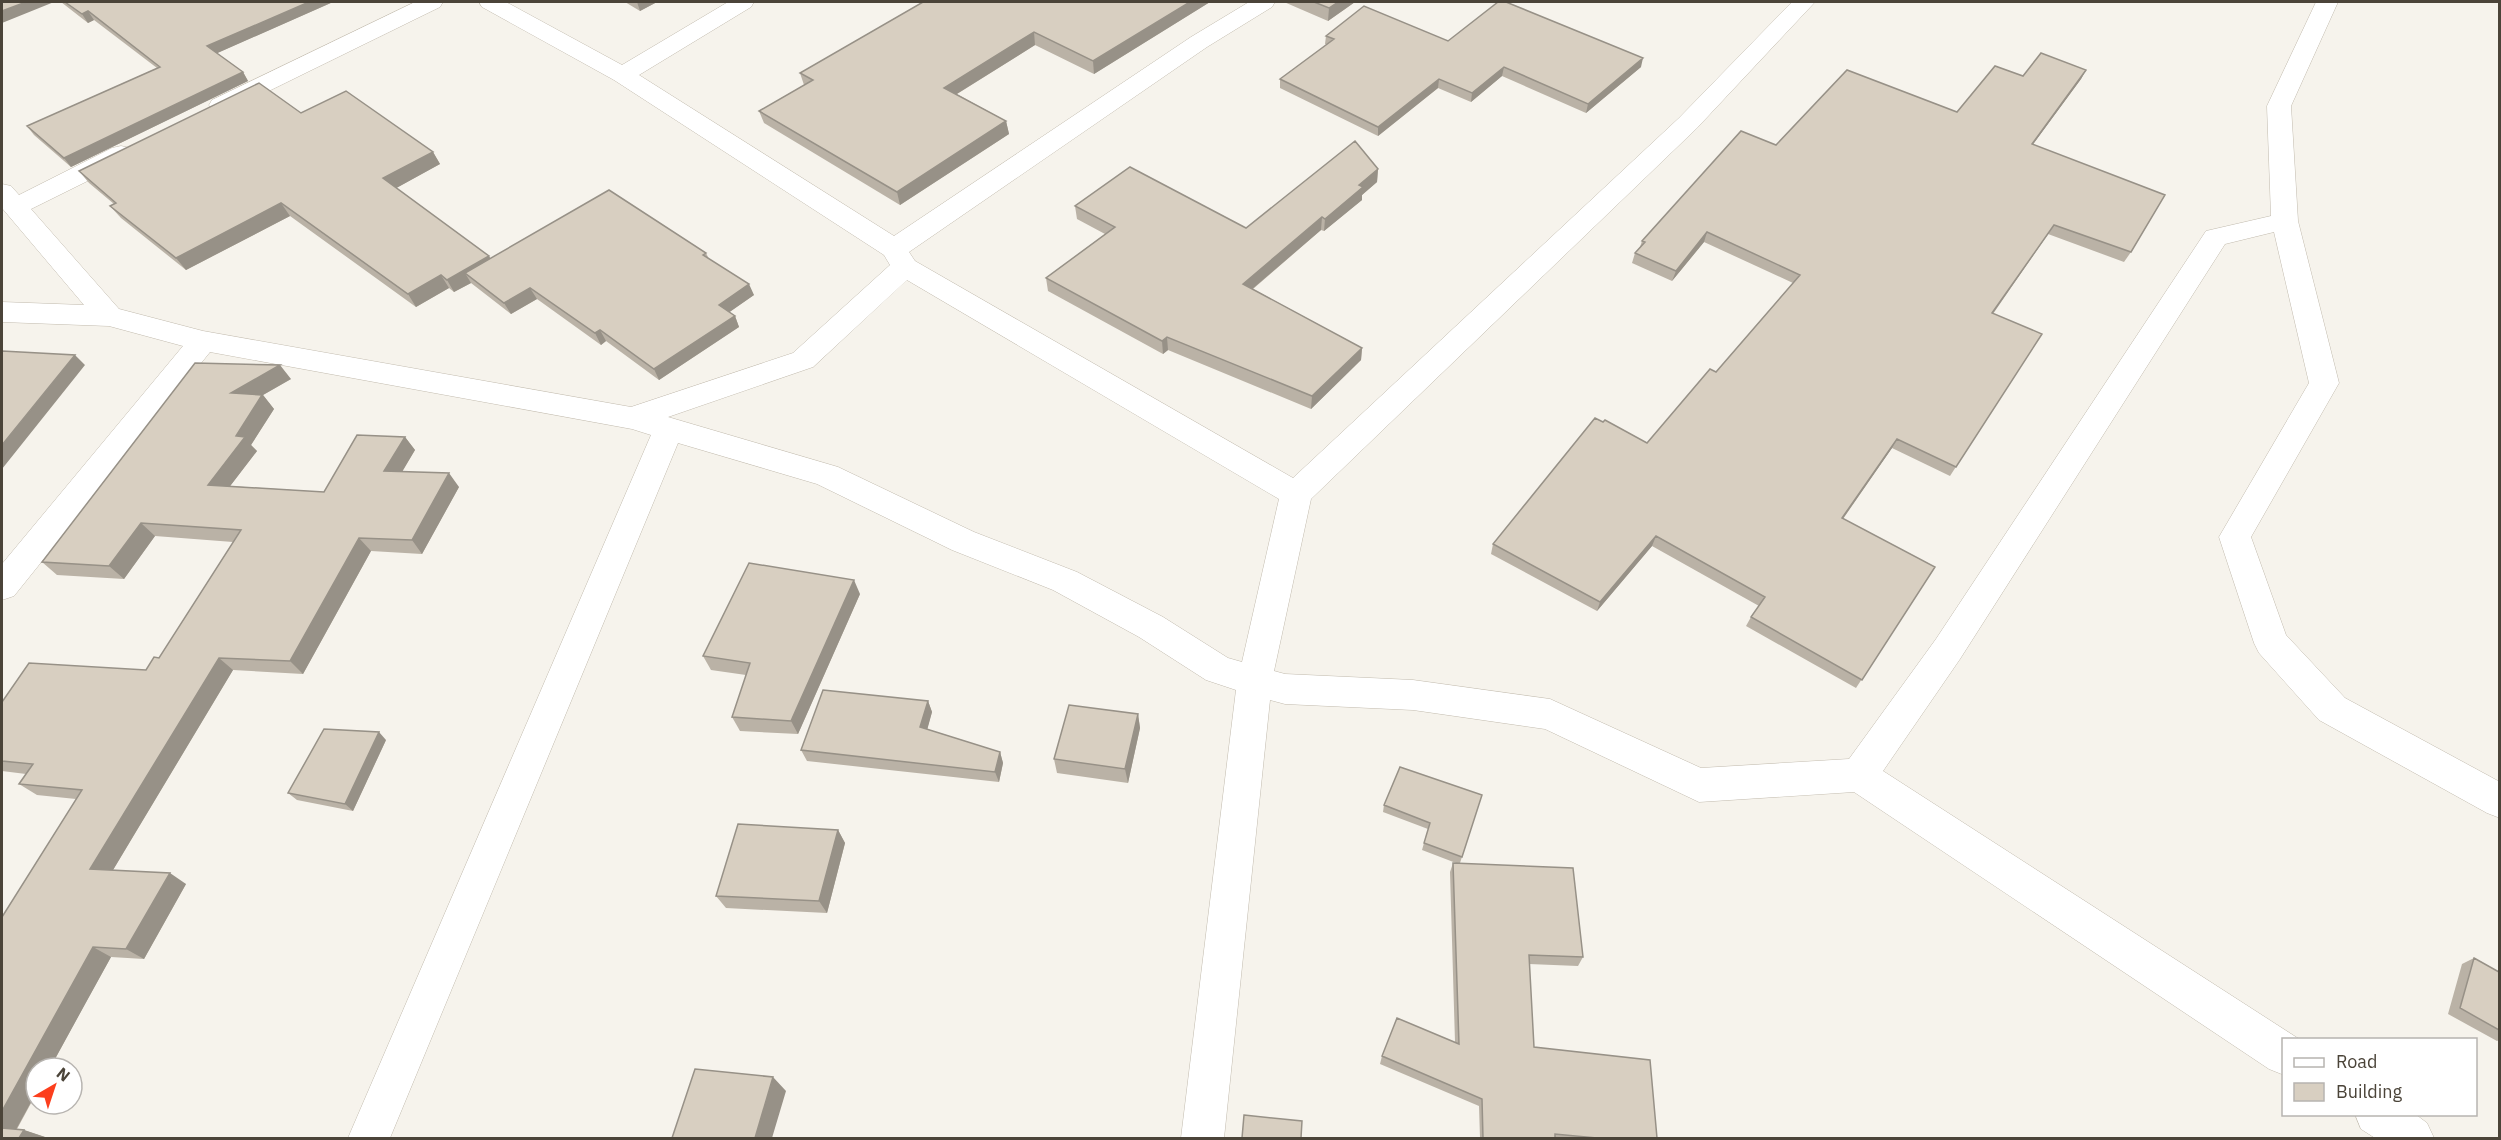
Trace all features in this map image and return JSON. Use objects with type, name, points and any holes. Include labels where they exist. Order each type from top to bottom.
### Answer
[{"type":"street","points":[[202,114],[432,2]]},
{"type":"street","points":[[489,2],[622,75],[899,258],[1296,494]]},
{"type":"street","points":[[622,75],[743,2]]},
{"type":"street","points":[[632,418],[803,360],[899,258],[1199,42],[1264,2]]},
{"type":"street","points":[[1202,1138],[1255,680],[1296,494],[1688,123],[1804,2]]},
{"type":"street","points":[[2327,2],[2279,106],[2285,221],[2324,383],[2235,537],[2271,643],[2332,710],[2499,801]]},
{"type":"street","points":[[109,316],[8,199],[140,145]]},
{"type":"street","points":[[1859,775],[1948,649],[2216,237],[2285,221]]},
{"type":"street","points":[[2,312],[109,316],[203,341],[632,418],[827,475],[963,541],[1065,581],[1151,627],[1218,670],[1286,689],[1413,695],[1550,714],[1700,785],[1859,775],[2282,1053]]},
{"type":"street","points":[[2,587],[203,341]]},
{"type":"street","points":[[369,1138],[669,429]]},
{"type":"street","points":[[2379,1116],[2412,1138]]},
{"type":"building","points":[[2,2],[26,2],[2,11]]},
{"type":"building","points":[[65,2],[309,2],[207,46],[243,72],[64,158],[27,126],[160,67],[88,11],[82,14]]},
{"type":"building","points":[[923,2],[1190,2],[1093,61],[1034,32],[944,88],[1006,121],[897,192],[759,111],[813,80],[800,73]]},
{"type":"building","points":[[1314,2],[1338,2],[1329,8]]},
{"type":"building","points":[[1498,2],[1506,2],[1643,58],[1588,104],[1504,67],[1472,93],[1439,79],[1378,127],[1280,79],[1334,39],[1326,36],[1364,6],[1448,41]]},
{"type":"building","points":[[2041,53],[2086,70],[2032,144],[2165,195],[2131,252],[2054,225],[1992,313],[2042,334],[1956,467],[1897,439],[1842,518],[1935,567],[1862,680],[1751,617],[1765,597],[1656,536],[1600,602],[1493,544],[1595,418],[1603,422],[1605,420],[1647,443],[1710,369],[1716,372],[1800,275],[1707,232],[1676,271],[1635,253],[1645,242],[1642,241],[1741,131],[1776,145],[1847,70],[1957,112],[1995,66],[2023,76]]},
{"type":"building","points":[[259,83],[301,113],[346,91],[433,152],[383,178],[489,256],[447,280],[441,275],[408,294],[281,203],[176,258],[110,206],[116,203],[79,171]]},
{"type":"building","points":[[1355,141],[1378,169],[1359,185],[1363,187],[1325,219],[1322,217],[1243,284],[1362,348],[1312,396],[1167,337],[1162,341],[1046,278],[1115,227],[1075,206],[1130,167],[1246,228]]},
{"type":"building","points":[[609,190],[749,284],[719,305],[735,316],[654,369],[600,330],[595,333],[530,288],[504,303],[465,273]]},
{"type":"building","points":[[2,351],[75,355],[2,445]]},
{"type":"building","points":[[195,363],[280,365],[231,393],[262,395],[236,436],[245,437],[208,485],[324,492],[357,435],[405,437],[384,471],[449,473],[412,540],[359,538],[290,661],[219,658],[90,869],[170,873],[126,949],[93,947],[33,1056],[24,1056],[24,1071],[2,1111],[2,917],[82,790],[19,784],[33,764],[2,761],[2,702],[29,663],[146,670],[154,657],[159,658],[241,530],[141,523],[109,566],[42,562]]},
{"type":"building","points":[[749,563],[854,580],[791,721],[732,717],[750,663],[703,656]]},
{"type":"building","points":[[823,690],[928,701],[920,727],[1000,752],[995,772],[801,750]]},
{"type":"building","points":[[1069,705],[1138,714],[1125,769],[1054,759]]},
{"type":"building","points":[[324,729],[379,732],[345,804],[288,793]]},
{"type":"building","points":[[1400,767],[1482,795],[1462,857],[1424,843],[1430,823],[1384,805]]},
{"type":"building","points":[[738,824],[838,830],[819,901],[716,896]]},
{"type":"building","points":[[1453,863],[1573,868],[1583,957],[1529,955],[1534,1047],[1650,1060],[1657,1138],[1597,1138],[1555,1134],[1555,1138],[1483,1138],[1482,1099],[1382,1056],[1397,1018],[1459,1044]]},
{"type":"building","points":[[2474,958],[2499,972],[2499,1030],[2460,1008]]},
{"type":"building","points":[[695,1069],[773,1077],[755,1138],[672,1138]]},
{"type":"building","points":[[1244,1115],[1302,1121],[1301,1138],[1242,1138]]},
{"type":"building","points":[[2,1128],[24,1130],[19,1138],[2,1138]]}]
